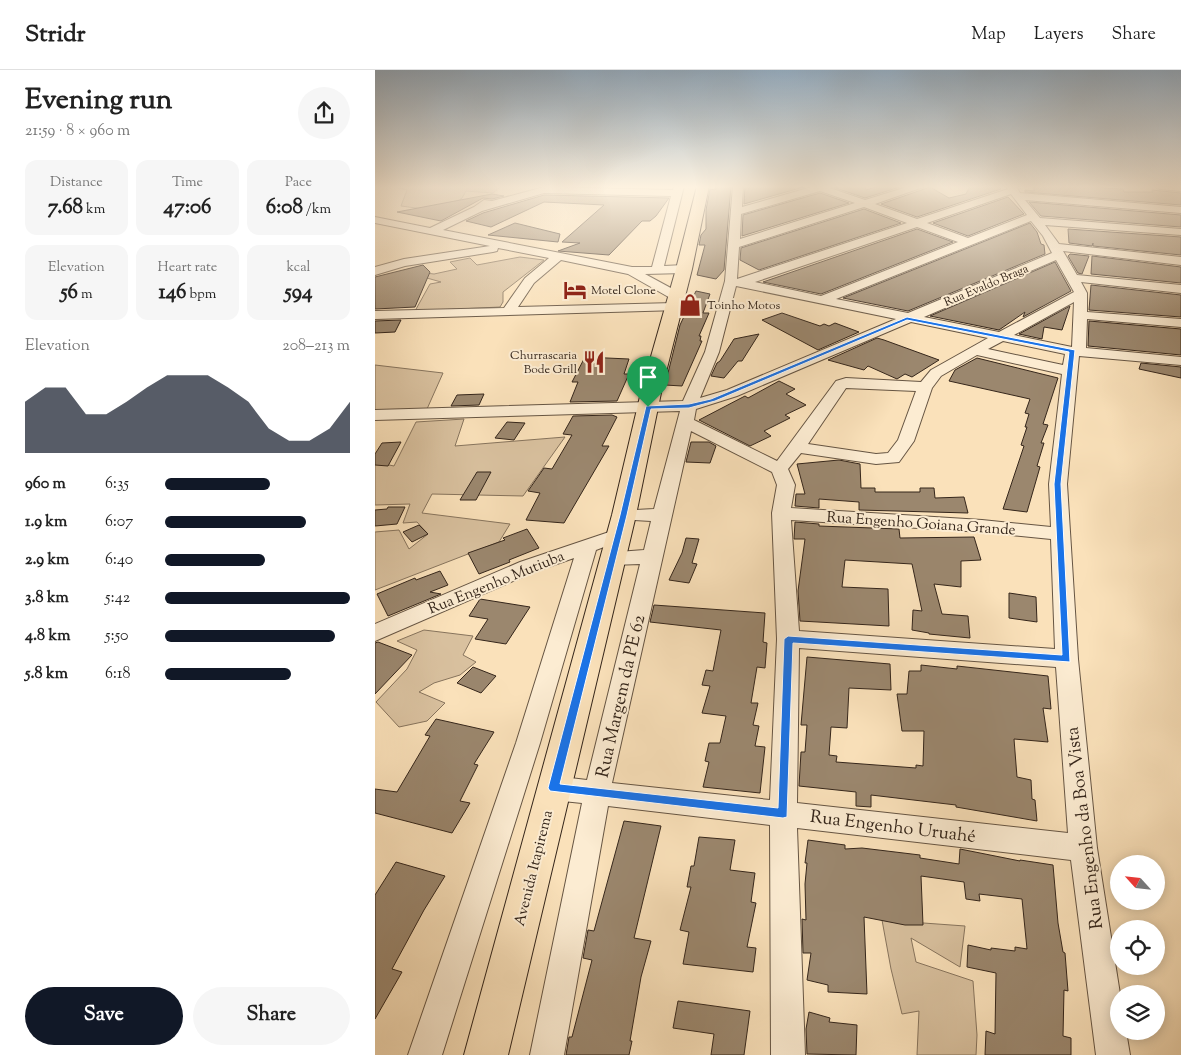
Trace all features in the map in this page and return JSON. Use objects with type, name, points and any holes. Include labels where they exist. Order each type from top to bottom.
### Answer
[{"type":"main road","name":"Avenida Itapirema","points":[[486,1055],[618,536],[648,407],[685,269],[686,232]]},
{"type":"street","points":[[430,232],[632,271],[685,269]]},
{"type":"street","points":[[657,270],[673,232]]},
{"type":"street","name":"Rua Margem da PE 62","points":[[547,1055],[597,792],[662,515],[687,414],[713,352],[736,282],[733,245],[734,232]]},
{"type":"street","points":[[733,245],[776,232]]},
{"type":"street","points":[[736,282],[889,232]]},
{"type":"street","points":[[941,232],[969,242]]},
{"type":"street","points":[[821,300],[998,232]]},
{"type":"street","points":[[797,447],[876,459],[893,458],[906,441],[925,387],[930,379],[944,368],[999,336],[1081,294],[1058,251],[1045,232]]},
{"type":"street","points":[[375,271],[404,263],[504,247]]},
{"type":"street","points":[[1058,251],[1181,261]]},
{"type":"street","name":"Rua Evaldo Braga","points":[[687,414],[1058,251]]},
{"type":"street","points":[[375,257],[404,263]]},
{"type":"street","points":[[509,310],[525,284],[534,274],[558,257]]},
{"type":"street","points":[[632,271],[659,288],[675,302]]},
{"type":"street","points":[[1073,278],[1181,289]]},
{"type":"street","points":[[736,282],[1075,351],[1181,361]]},
{"type":"street","name":"Rua Engenho da Boa Vista","points":[[1081,294],[1081,315],[1075,351],[1069,371],[1058,467],[1060,534],[1067,659],[1083,848],[1113,1055]]},
{"type":"street","points":[[375,315],[675,302]]},
{"type":"street","points":[[1081,315],[1181,323]]},
{"type":"street","points":[[975,350],[1069,371]]},
{"type":"street","points":[[779,469],[797,447],[833,392],[841,384],[925,387]]},
{"type":"street","points":[[375,416],[648,407],[687,414],[779,469],[787,485],[781,513],[788,639],[783,813],[788,1055]]},
{"type":"street","name":"Rua Engenho Goiana Grande","points":[[781,513],[982,526],[1060,534]]},
{"type":"street","points":[[618,536],[662,515]]},
{"type":"street","points":[[618,536],[652,557]]},
{"type":"street","name":"Rua Engenho Mutiuba","points":[[375,633],[527,568],[618,536]]},
{"type":"street","points":[[425,1055],[528,743],[588,545]]},
{"type":"street","points":[[788,639],[1067,659]]},
{"type":"street","name":"Rua Engenho Uruahé","points":[[553,788],[1083,848]]},
{"type":"shaded area","points":[[520,257],[544,260],[503,292],[503,302],[500,307],[415,311],[430,284],[441,282],[427,278],[417,272],[434,274],[457,269],[450,262],[470,258],[477,265]]},
{"type":"shaded area","points":[[375,365],[443,373],[427,409],[375,410]]},
{"type":"shaded area","points":[[464,419],[455,446],[565,437],[523,496],[432,494],[422,513],[510,524],[499,542],[375,590],[375,532],[399,530],[409,549],[428,534],[417,522],[403,523],[410,504],[375,505],[375,462],[394,466],[416,422]]},
{"type":"shaded area","points":[[424,630],[473,636],[463,655],[476,662],[460,675],[434,683],[419,692],[445,703],[427,721],[399,727],[376,702],[407,669],[417,650],[397,641]]},
{"type":"shaded area","points":[[882,920],[965,926],[960,967],[911,938],[916,962],[973,981],[977,1035],[976,1055],[917,1055],[919,1011],[902,1014]]},
{"type":"building","points":[[495,232],[552,232],[560,234],[558,242],[488,235]]},
{"type":"building","points":[[573,232],[631,232],[609,255],[558,251],[580,243],[562,242]]},
{"type":"building","points":[[704,232],[727,232],[724,270],[716,279],[697,275],[705,245],[699,245]]},
{"type":"building","points":[[742,232],[755,232],[742,236]]},
{"type":"building","points":[[792,232],[874,232],[759,270],[740,260],[741,248]]},
{"type":"building","points":[[908,232],[925,232],[953,242],[821,294],[763,282]]},
{"type":"building","points":[[957,232],[978,232],[968,236]]},
{"type":"building","points":[[1008,232],[1037,232],[1041,244],[1044,245],[1045,254],[908,311],[843,298]]},
{"type":"building","points":[[1068,232],[1110,232],[1181,237],[1181,255],[1093,246],[1093,243],[1092,246],[1069,243]]},
{"type":"building","points":[[1070,254],[1089,256],[1082,274],[1078,273],[1068,256]]},
{"type":"building","points":[[1092,256],[1181,267],[1181,283],[1091,274]]},
{"type":"building","points":[[1055,262],[1071,291],[1023,317],[1025,312],[999,330],[930,316]]},
{"type":"building","points":[[423,265],[430,272],[415,307],[375,309],[375,277]]},
{"type":"building","points":[[1091,285],[1181,295],[1181,317],[1089,310]]},
{"type":"building","points":[[696,291],[710,294],[703,313],[709,313],[699,336],[701,336],[700,341],[702,341],[682,386],[665,385],[680,325]]},
{"type":"building","points":[[1070,306],[1062,330],[1044,327],[1042,339],[1019,334]]},
{"type":"building","points":[[782,313],[820,326],[824,324],[829,326],[835,323],[859,332],[818,350],[762,320]]},
{"type":"building","points":[[401,320],[395,332],[375,333],[375,321]]},
{"type":"building","points":[[1089,321],[1181,329],[1181,355],[1088,346]]},
{"type":"building","points":[[759,334],[742,361],[738,361],[724,378],[711,376],[717,363],[734,339]]},
{"type":"building","points":[[877,338],[939,360],[912,377],[905,374],[897,379],[868,366],[864,370],[828,360]]},
{"type":"building","points":[[585,357],[629,359],[624,374],[629,374],[617,401],[570,402],[578,382],[572,382]]},
{"type":"building","points":[[977,358],[1058,378],[1043,424],[1048,425],[1041,443],[1044,443],[1037,466],[1040,467],[1027,512],[1003,509],[1024,446],[1021,445],[1029,414],[1025,413],[1030,399],[949,381],[955,370]]},
{"type":"building","points":[[1141,363],[1181,367],[1181,378],[1139,369]]},
{"type":"building","points":[[779,381],[795,389],[786,394],[806,405],[785,415],[790,418],[764,431],[771,436],[750,446],[699,420],[745,396],[748,398]]},
{"type":"building","points":[[484,394],[479,405],[451,406],[457,395]]},
{"type":"building","points":[[612,415],[617,417],[602,446],[609,446],[564,523],[526,520],[540,493],[528,491],[544,468],[552,469],[572,435],[563,434],[573,416]]},
{"type":"building","points":[[507,422],[525,423],[514,440],[495,438]]},
{"type":"building","points":[[401,442],[388,466],[375,465],[375,454],[382,443]]},
{"type":"building","points":[[691,442],[709,442],[716,446],[710,463],[686,462]]},
{"type":"building","points":[[839,460],[860,464],[861,488],[875,488],[875,492],[920,492],[920,488],[934,488],[935,498],[964,497],[968,513],[859,510],[859,502],[819,499],[819,508],[795,506],[796,494],[805,494],[797,464]]},
{"type":"building","points":[[477,472],[491,472],[476,500],[460,500]]},
{"type":"building","points":[[388,507],[405,507],[397,524],[375,526],[375,510],[387,509]]},
{"type":"building","points":[[795,522],[819,524],[819,526],[899,529],[900,538],[974,537],[981,560],[961,561],[961,587],[934,584],[942,614],[968,616],[970,638],[929,634],[912,630],[913,610],[922,611],[912,564],[845,560],[842,587],[888,589],[889,626],[800,621],[798,591],[805,539],[794,539]]},
{"type":"building","points":[[419,525],[428,534],[412,542],[403,532]]},
{"type":"building","points":[[527,529],[539,548],[479,574],[468,553],[505,540],[503,538]]},
{"type":"building","points":[[686,538],[699,539],[692,563],[697,564],[689,583],[669,580],[682,553]]},
{"type":"building","points":[[440,571],[448,585],[430,592],[441,594],[388,616],[377,594],[415,578],[416,580]]},
{"type":"building","points":[[1009,593],[1036,597],[1037,622],[1009,618]]},
{"type":"building","points":[[480,599],[530,607],[506,644],[475,639],[488,619],[469,616]]},
{"type":"building","points":[[654,605],[765,613],[763,642],[767,643],[765,668],[757,667],[751,703],[758,703],[753,725],[759,726],[755,746],[765,747],[760,793],[703,787],[709,762],[705,761],[709,743],[720,743],[726,716],[702,713],[710,686],[702,685],[706,670],[713,671],[721,630],[650,622]]},
{"type":"building","points":[[378,642],[412,655],[375,694],[375,643]]},
{"type":"building","points":[[807,657],[890,664],[891,690],[849,688],[847,728],[831,727],[829,755],[837,756],[836,762],[916,768],[916,765],[923,766],[924,731],[902,731],[897,694],[907,694],[909,671],[921,671],[921,665],[957,669],[957,666],[1048,676],[1051,709],[1043,708],[1048,742],[1014,739],[1017,777],[1031,780],[1032,799],[1035,800],[1037,821],[956,807],[956,805],[871,795],[871,807],[856,806],[856,792],[799,786],[801,752],[805,752],[807,725],[801,725]]},
{"type":"building","points":[[473,667],[496,676],[481,693],[457,683]]},
{"type":"building","points":[[436,719],[494,732],[474,764],[478,765],[460,801],[470,803],[452,833],[375,813],[375,789],[397,792],[430,736],[425,735]]},
{"type":"building","points":[[624,821],[661,826],[634,938],[651,941],[641,977],[629,1055],[566,1055],[569,1037],[572,1037],[592,960],[583,958],[588,930],[594,931]]},
{"type":"building","points":[[699,837],[735,840],[730,870],[755,873],[751,902],[756,903],[747,947],[756,948],[753,972],[683,964],[689,932],[680,930],[691,887],[687,887],[691,866],[694,866]]},
{"type":"building","points":[[808,840],[845,845],[845,849],[862,848],[920,855],[920,858],[959,864],[960,849],[1020,861],[1053,865],[1058,923],[1063,952],[1065,953],[1068,991],[1064,990],[1063,1036],[1071,1038],[1071,1055],[985,1055],[986,1031],[995,1034],[996,973],[967,967],[968,945],[991,950],[991,948],[1015,951],[1015,947],[1027,949],[1022,899],[979,894],[980,901],[966,899],[964,882],[921,876],[923,925],[905,925],[864,917],[867,994],[828,992],[828,985],[807,980],[811,953],[803,953],[802,919],[806,920],[805,884],[807,863],[805,863]]},
{"type":"building","points":[[396,862],[445,876],[392,969],[402,972],[375,1019],[375,895]]},
{"type":"building","points":[[678,1001],[750,1011],[744,1055],[711,1055],[714,1034],[673,1028]]},
{"type":"building","points":[[809,1012],[830,1018],[829,1022],[857,1025],[856,1055],[807,1054],[806,1029]]},
{"type":"place","name":"Motel Clone","points":[[575,290]]},
{"type":"place","name":"Toinho Motos","points":[[690,305]]},
{"type":"place","name":"Churrascaria Bode Grill","points":[[594,362]]},
{"type":"route","points":[[907,318],[1072,350],[1059,459],[1058,484],[1067,659],[788,639],[783,813],[553,788],[623,515],[648,407],[689,406],[713,400],[907,318]]}]
